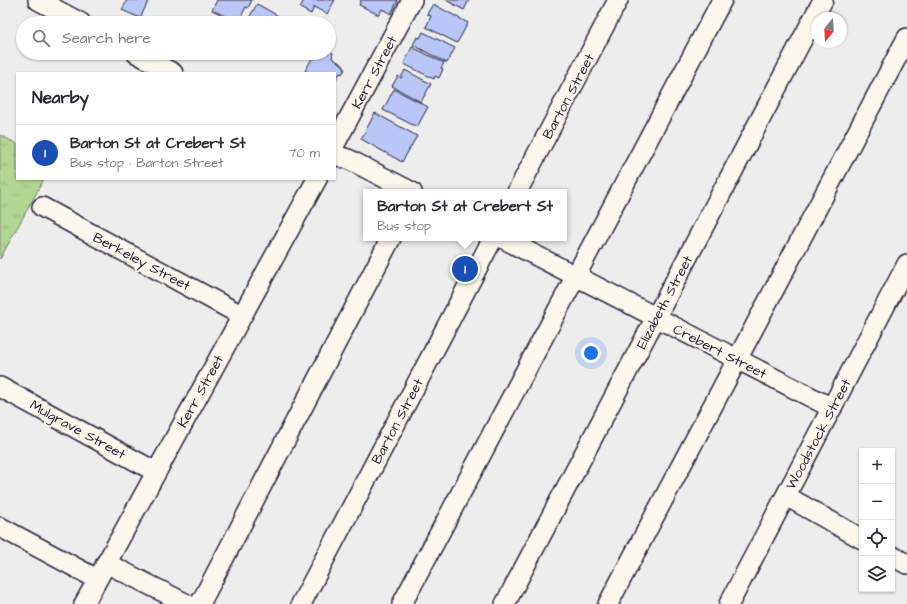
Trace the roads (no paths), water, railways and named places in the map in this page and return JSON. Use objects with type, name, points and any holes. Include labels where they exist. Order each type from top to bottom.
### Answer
[{"type":"street","points":[[38,0],[68,16]]},
{"type":"street","name":"Kerr Street","points":[[336,142],[412,0]]},
{"type":"street","name":"Barton Street","points":[[520,189],[618,0]]},
{"type":"street","points":[[402,604],[722,0]]},
{"type":"street","name":"Elizabeth Street","points":[[505,604],[823,0]]},
{"type":"street","points":[[608,604],[907,38]]},
{"type":"street","points":[[149,60],[170,72]]},
{"type":"street","points":[[336,155],[348,159],[406,189]]},
{"type":"street","name":"Kerr Street","points":[[84,604],[241,315],[316,180]]},
{"type":"street","name":"Berkeley Street","points":[[42,207],[241,315]]},
{"type":"street","points":[[200,604],[390,241]]},
{"type":"street","name":"Barton Street","points":[[301,604],[491,241]]},
{"type":"street","name":"Crebert Street","points":[[508,241],[832,408]]},
{"type":"street","name":"Woodstock Street","points":[[729,604],[907,264]]},
{"type":"street","name":"Mulgrave Street","points":[[0,387],[156,472]]},
{"type":"street","points":[[786,496],[859,537]]},
{"type":"street","points":[[0,527],[97,579]]},
{"type":"street","points":[[895,558],[907,564]]},
{"type":"street","points":[[106,562],[187,604]]},
{"type":"place","name":"Barton St at Crebert St","points":[[465,269]]}]
